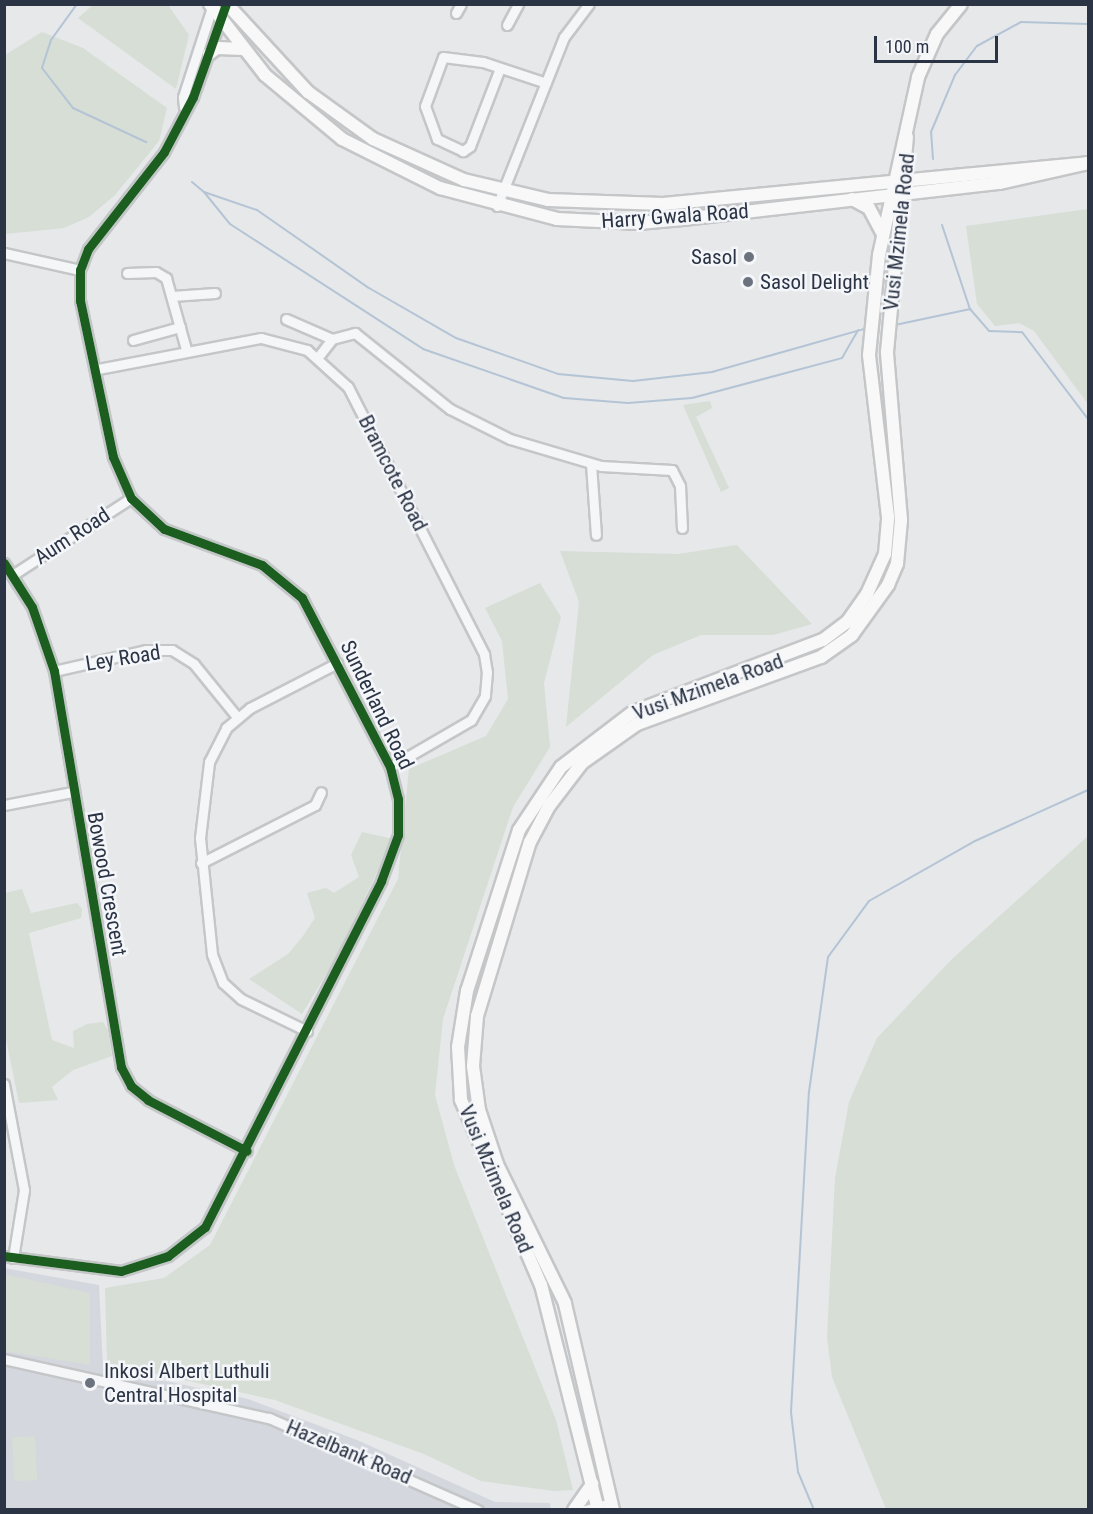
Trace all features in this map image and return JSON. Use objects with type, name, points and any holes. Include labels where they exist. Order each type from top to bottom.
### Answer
[{"type":"main road","name":"Harry Gwala Road","points":[[226,4],[277,64],[339,117],[424,165],[502,189],[548,200],[621,205],[1088,163]]},
{"type":"main road","name":"Vusi Mzimela Road","points":[[612,1506],[565,1303],[498,1164],[479,1110],[473,1066],[482,993],[530,842],[549,806],[582,763],[637,724],[821,657],[852,635],[888,585],[897,564],[901,520],[887,352],[904,194],[898,180],[908,121],[928,50],[961,4]]},
{"type":"main road","name":"Harry Gwala Road","points":[[212,5],[220,21],[265,75],[342,139],[391,168],[496,206],[557,219],[639,223],[927,192],[1070,171],[1088,163]]},
{"type":"main road","points":[[209,54],[217,48],[243,48]]},
{"type":"main road","name":"Vusi Mzimela Road","points":[[594,1508],[592,1484],[541,1285],[461,1100],[458,1047],[467,991],[519,830],[561,767],[633,712],[824,640],[848,621],[867,594],[885,554],[888,517],[869,356],[882,232],[890,196],[898,180],[907,146],[908,121]]},
{"type":"main road","points":[[907,146],[916,166],[928,176]]},
{"type":"main road","points":[[901,226],[912,204],[927,192]]},
{"type":"main road","points":[[852,200],[869,208],[882,232]]},
{"type":"main road","points":[[574,1509],[592,1484]]},
{"type":"street","points":[[4,253],[80,270],[98,233],[153,170],[209,54],[226,4]]},
{"type":"street","points":[[507,25],[518,4]]},
{"type":"street","points":[[496,206],[564,37],[589,4]]},
{"type":"street","points":[[184,108],[183,97],[212,5]]},
{"type":"street","points":[[500,68],[470,146],[463,151],[437,139],[425,106],[438,61],[453,54],[500,68],[546,83]]},
{"type":"street","name":"Sunderland Road","points":[[9,1257],[106,1272],[154,1263],[205,1227],[247,1151],[393,855],[399,816],[390,767],[302,598],[275,573],[164,529],[131,498],[113,457],[98,369],[80,301],[80,270]]},
{"type":"street","points":[[127,273],[162,274],[172,296],[186,349]]},
{"type":"street","points":[[172,296],[215,293]]},
{"type":"street","points":[[286,319],[332,339],[358,334],[464,417],[510,439],[591,464],[672,470],[680,486],[682,528]]},
{"type":"street","points":[[133,340],[180,327]]},
{"type":"street","points":[[98,369],[186,349],[261,338],[318,357],[332,339]]},
{"type":"street","name":"Bramcote Road","points":[[318,357],[358,404],[486,662],[485,696],[471,720],[390,767]]},
{"type":"street","points":[[591,464],[596,535]]},
{"type":"street","name":"Aum Road","points":[[14,574],[131,498]]},
{"type":"street","name":"Bowood Crescent","points":[[4,563],[14,574],[39,621],[54,670],[72,792],[124,1074],[148,1100],[247,1151]]},
{"type":"street","name":"Ley Road","points":[[54,670],[146,650],[172,651],[194,664],[237,717]]},
{"type":"street","points":[[307,1031],[241,999],[223,983],[212,954],[201,863],[209,762],[218,740],[237,717],[337,663]]},
{"type":"street","points":[[4,805],[72,792]]},
{"type":"street","points":[[201,863],[315,805],[321,792]]},
{"type":"street","points":[[4,1084],[24,1190],[9,1257]]},
{"type":"street","name":"Hazelbank Road","points":[[4,1359],[269,1418],[478,1509]]},
{"type":"street","points":[[594,1508],[612,1506]]},
{"type":"shaded area","points":[[93,5],[168,5],[189,35],[176,89],[78,18]]},
{"type":"shaded area","points":[[42,32],[83,48],[167,108],[159,141],[115,195],[89,217],[64,228],[5,234],[5,55]]},
{"type":"shaded area","points":[[1088,209],[1088,404],[1034,331],[1019,323],[995,326],[977,304],[966,226]]},
{"type":"shaded area","points":[[710,401],[712,408],[696,417],[729,488],[721,492],[683,405]]},
{"type":"shaded area","points":[[737,545],[812,624],[773,635],[701,635],[653,655],[566,727],[579,602],[560,551],[678,554]]},
{"type":"shaded area","points":[[540,583],[561,617],[544,683],[550,747],[513,807],[443,1019],[435,1095],[454,1165],[556,1420],[573,1490],[554,1491],[481,1481],[424,1454],[275,1400],[107,1363],[105,1288],[164,1278],[210,1245],[398,879],[409,769],[486,736],[508,699],[502,641],[485,608]]},
{"type":"shaded area","points":[[362,832],[393,839],[336,958],[302,1014],[249,979],[288,954],[303,936],[315,918],[307,893],[326,888],[334,893],[359,877],[351,855]]},
{"type":"shaded area","points":[[1088,836],[1088,1509],[886,1509],[832,1377],[827,1337],[835,1178],[849,1102],[877,1038],[951,960]]},
{"type":"shaded area","points":[[22,889],[31,913],[77,903],[82,909],[81,918],[29,933],[52,1040],[74,1048],[73,1031],[87,1024],[103,1022],[108,1030],[112,1056],[73,1070],[52,1087],[58,1100],[19,1103],[5,1034],[5,893]]},
{"type":"shaded area","name":"Inkosi Albert Luthuli Central Hospital","points":[[4,1268],[99,1285],[103,1367],[248,1399],[357,1440],[495,1502],[550,1503],[551,1509],[5,1509]]},
{"type":"shaded area","points":[[4,1274],[90,1293],[90,1365],[5,1351]]},
{"type":"shaded area","points":[[35,1436],[37,1480],[14,1481],[12,1437]]},
{"type":"waterway","points":[[77,4],[51,40],[42,68],[73,108],[146,142]]},
{"type":"waterway","points":[[933,159],[931,132],[955,75],[977,46],[1021,22],[1088,24]]},
{"type":"waterway","points":[[192,182],[204,192],[257,210],[369,288],[456,338],[558,374],[633,381],[712,372],[868,328]]},
{"type":"waterway","points":[[204,192],[230,224],[423,349],[564,398],[628,403],[692,398],[842,358],[858,330]]},
{"type":"waterway","points":[[942,225],[970,309]]},
{"type":"waterway","points":[[895,325],[970,309],[989,331],[1022,332],[1088,419]]},
{"type":"waterway","points":[[814,1510],[798,1472],[791,1412],[809,1092],[828,957],[869,901],[975,841],[1088,790]]},
{"type":"cycle path","points":[[4,1256],[121,1271],[168,1256],[205,1227],[381,881],[398,835],[398,799],[390,767],[302,598],[262,565],[164,529],[131,498],[113,457],[80,301],[80,270],[88,249],[164,152],[193,97],[226,4]]},
{"type":"cycle path","points":[[4,563],[32,607],[54,671],[121,1067],[131,1086],[148,1100],[247,1151]]},
{"type":"place","name":"Sasol","points":[[749,257]]},
{"type":"place","name":"Sasol Delight","points":[[748,282]]},
{"type":"place","name":"Inkosi Albert Luthuli Central Hospital","points":[[90,1383]]}]
